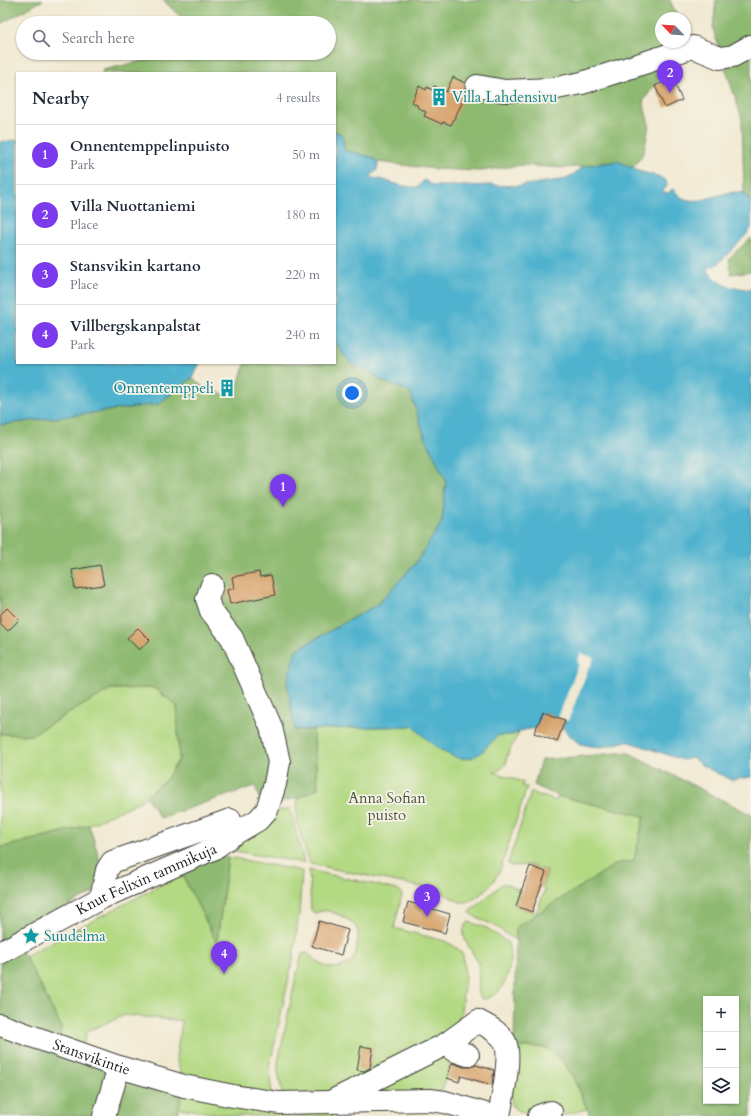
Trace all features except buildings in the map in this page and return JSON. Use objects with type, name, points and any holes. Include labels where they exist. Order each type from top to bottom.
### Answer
[{"type":"lane","points":[[477,86],[505,91],[552,88],[582,83],[693,47],[720,58],[732,56],[751,46]]},
{"type":"lane","name":"Knut Felixin tammikuja","points":[[0,953],[101,898],[213,849],[234,834],[258,820],[267,810],[275,784],[279,762],[271,727],[232,638],[211,611],[207,599],[212,585]]},
{"type":"lane","points":[[101,898],[107,870],[112,862],[230,820],[234,834]]},
{"type":"lane","points":[[329,1103],[454,1053],[478,1021],[495,1031],[505,1042],[507,1065],[499,1116]]},
{"type":"lane","name":"Stansvikintie","points":[[0,1025],[119,1067],[184,1086],[233,1096],[279,1103],[329,1103],[403,1099],[430,1100],[446,1102],[492,1116]]},
{"type":"lane","points":[[104,1116],[119,1067]]},
{"type":"green space","points":[[0,0],[43,0],[0,24]]},
{"type":"green space","points":[[163,0],[670,0],[675,12],[655,12],[655,48],[682,48],[643,101],[649,125],[644,152],[633,168],[618,161],[564,168],[522,165],[480,171],[436,169],[378,162],[371,157],[344,150],[343,135],[336,132],[336,72],[102,72],[103,70],[147,60],[336,60],[336,16],[180,16]]},
{"type":"green space","points":[[716,0],[751,0],[751,202],[744,193],[742,119],[713,29]]},
{"type":"green space","points":[[751,238],[751,271],[731,274],[729,258]]},
{"type":"green space","points":[[336,343],[354,367],[365,368],[380,380],[410,392],[424,434],[446,481],[442,522],[415,564],[378,604],[296,650],[295,730],[313,730],[318,788],[298,798],[263,805],[255,786],[160,818],[146,796],[165,781],[179,759],[177,706],[154,688],[111,689],[31,735],[0,734],[0,425],[158,404],[192,378],[209,392],[217,392],[231,397],[236,389],[246,364],[336,364]]},
{"type":"green space","name":"Anna Sofian puisto","points":[[452,420],[512,735],[519,732],[507,756],[506,764],[501,769],[494,772],[523,782],[522,786],[527,787],[500,870],[493,882],[483,892],[476,898],[466,902],[460,902],[436,890],[310,864],[296,816],[298,798],[318,788],[313,730],[295,730],[296,650],[378,604],[424,434]]},
{"type":"green space","points":[[154,688],[177,705],[179,759],[165,781],[140,801],[89,825],[0,848],[0,734],[31,735],[111,689]]},
{"type":"green space","points":[[627,752],[748,813],[751,813],[751,1116],[590,1116],[579,1088],[569,1069],[556,1054],[545,1048],[514,1047],[516,927],[618,863],[634,861],[644,816],[558,796],[534,785],[541,760]]},
{"type":"green space","points":[[531,792],[556,801],[558,796],[644,816],[634,861],[618,863],[517,927],[516,940],[497,927],[474,916],[470,912],[503,883],[520,890],[515,906],[537,912],[545,889],[542,887],[547,871],[530,865],[511,866],[508,864]]},
{"type":"green space","points":[[290,809],[304,863],[223,849],[272,811]]},
{"type":"green space","points":[[89,825],[102,867],[94,892],[12,936],[25,956],[61,1026],[60,1042],[182,1092],[178,1116],[0,1116],[0,848]]},
{"type":"green space","points":[[214,854],[228,857],[217,943],[182,874]]},
{"type":"green space","points":[[228,857],[302,871],[299,913],[293,959],[269,1068],[272,1096],[183,1081],[176,1057],[182,1021],[125,1015],[87,1031],[82,1049],[60,1042],[61,1026],[25,956],[182,874],[217,943]]},
{"type":"green space","points":[[309,870],[400,891],[402,895],[394,928],[445,941],[457,948],[463,955],[465,976],[460,1020],[450,1036],[335,1092],[282,1094],[278,1063],[302,954],[307,953],[319,963],[330,968],[339,967],[352,961],[358,939],[357,929],[349,920],[329,911],[314,913],[311,910]]},
{"type":"green space","points":[[469,922],[487,928],[508,943],[510,966],[506,979],[499,990],[489,998],[482,999],[479,995],[478,964],[464,937],[465,927]]},
{"type":"green space","points":[[514,1047],[538,1047],[553,1052],[571,1074],[587,1109],[560,1116],[534,1112],[526,1113],[517,1110],[512,1106],[511,1096]]},
{"type":"green space","points":[[453,1053],[442,1091],[340,1098]]},
{"type":"green space","points":[[182,1092],[332,1110],[333,1116],[232,1116],[179,1108]]},
{"type":"water","points":[[336,132],[343,135],[344,150],[371,157],[378,162],[377,170],[371,175],[372,178],[407,187],[418,187],[424,180],[433,186],[518,186],[567,179],[585,166],[618,161],[641,172],[658,176],[666,181],[667,186],[663,191],[664,193],[669,193],[672,189],[681,197],[687,199],[699,200],[722,194],[744,193],[751,202],[751,228],[719,263],[708,270],[715,278],[731,288],[736,287],[751,289],[751,777],[731,780],[703,766],[692,758],[683,760],[627,741],[597,747],[580,744],[562,727],[565,720],[543,712],[536,728],[524,730],[512,735],[497,736],[475,757],[463,759],[447,754],[439,749],[413,726],[295,730],[287,682],[296,650],[378,604],[415,564],[442,522],[446,481],[424,434],[410,392],[380,380],[365,368],[354,367],[336,343]]},
{"type":"water","points":[[16,140],[16,364],[199,364],[192,378],[158,404],[0,425],[0,142]]},
{"type":"pier","points":[[581,653],[594,658],[568,721],[558,718],[579,663],[577,662]]},
{"type":"place","name":"Villa Nuottaniemi","points":[[670,93]]},
{"type":"place","name":"Villa Lahdensivu","points":[[439,97]]},
{"type":"place","name":"Onnentemppeli","points":[[227,388]]},
{"type":"place","name":"Onnentemppelinpuisto","points":[[283,507]]},
{"type":"place","name":"Stansvikin kartano","points":[[427,917]]},
{"type":"place","name":"Suudelma","points":[[31,936]]},
{"type":"place","name":"Villbergskanpalstat","points":[[224,974]]}]
